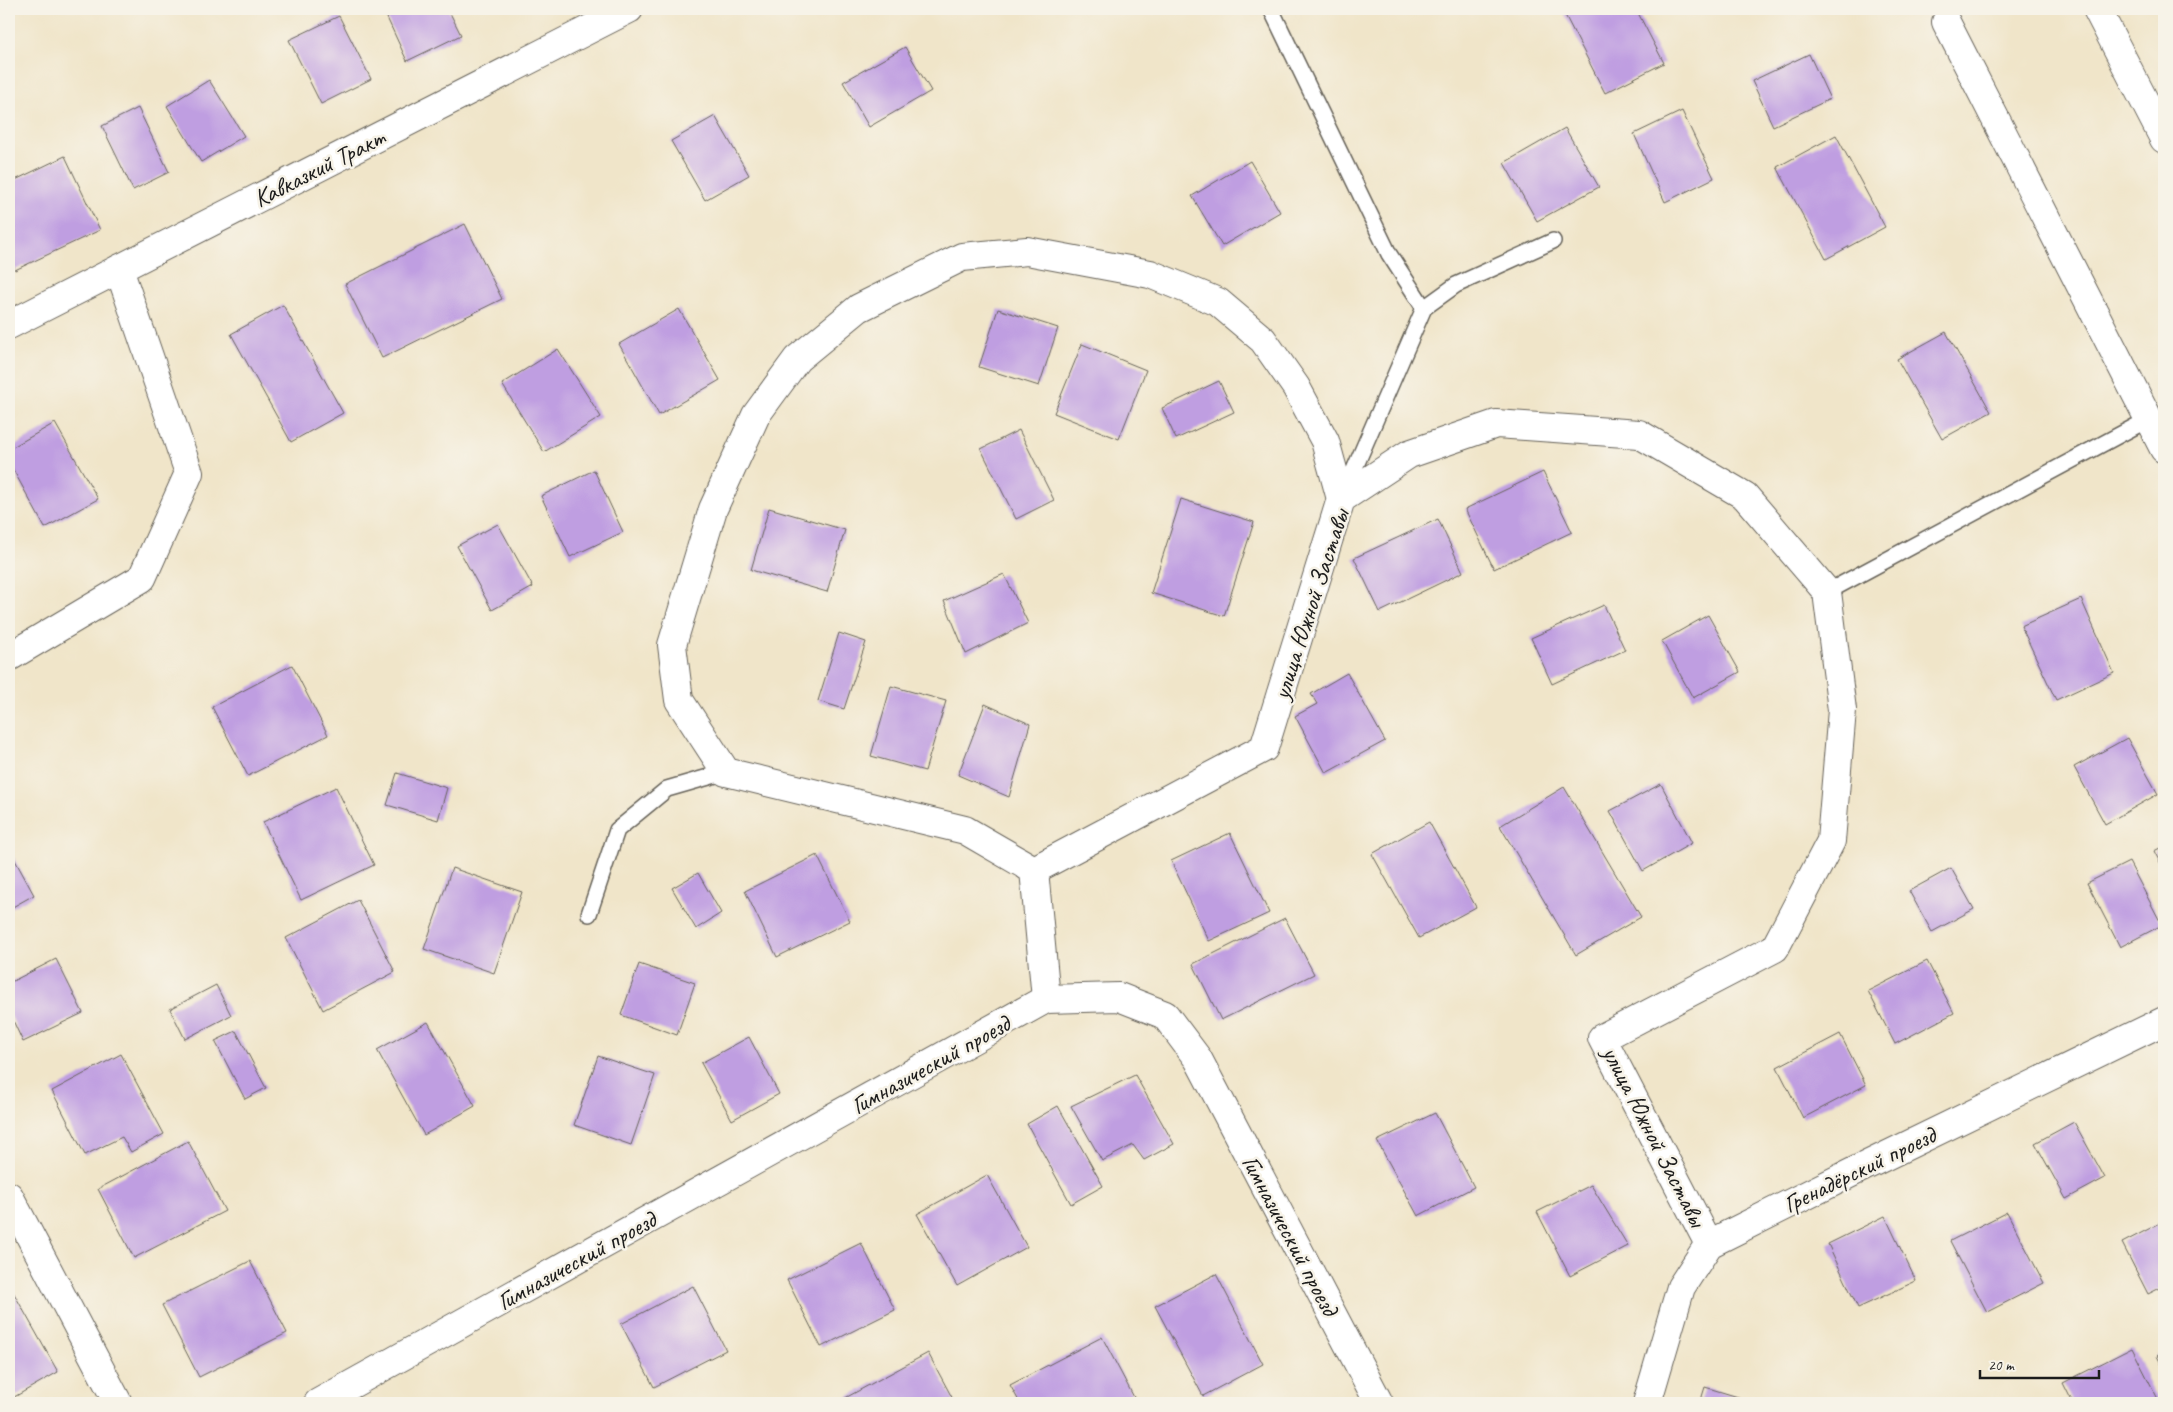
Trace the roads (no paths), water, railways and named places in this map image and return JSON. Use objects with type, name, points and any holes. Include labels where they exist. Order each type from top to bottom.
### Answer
[{"type":"street","name":"Кавказкий Тракт","points":[[9,325],[629,9]]},
{"type":"street","points":[[2097,9],[2164,139]]},
{"type":"street","points":[[1946,22],[2164,449]]},
{"type":"street","points":[[1046,999],[1034,870],[965,830],[726,772],[679,700],[672,645],[713,509],[756,415],[797,359],[859,308],[962,257],[1027,251],[1150,274],[1218,302],[1263,340],[1296,387],[1325,440],[1341,499]]},
{"type":"street","points":[[9,658],[142,578],[189,473],[119,269]]},
{"type":"street","name":"улица Южной Заставы","points":[[1034,870],[1264,748],[1341,499],[1409,454],[1496,424],[1639,434],[1745,496],[1827,592],[1842,710],[1831,841],[1774,948],[1602,1038],[1709,1244]]},
{"type":"street","name":"Гимназический проезд","points":[[318,1403],[1046,999],[1119,997],[1165,1015],[1198,1059],[1379,1403]]},
{"type":"street","name":"Гренадёрский проезд","points":[[1709,1244],[1870,1163],[2164,1021]]},
{"type":"street","points":[[9,1196],[118,1403]]},
{"type":"street","points":[[1647,1403],[1681,1287],[1709,1244]]},
{"type":"lane","points":[[1272,9],[1389,254],[1424,308]]},
{"type":"lane","points":[[1341,499],[1424,308],[1456,285],[1553,241]]},
{"type":"lane","points":[[1827,592],[2149,419]]},
{"type":"lane","points":[[589,914],[617,830],[667,789],[726,772]]}]
